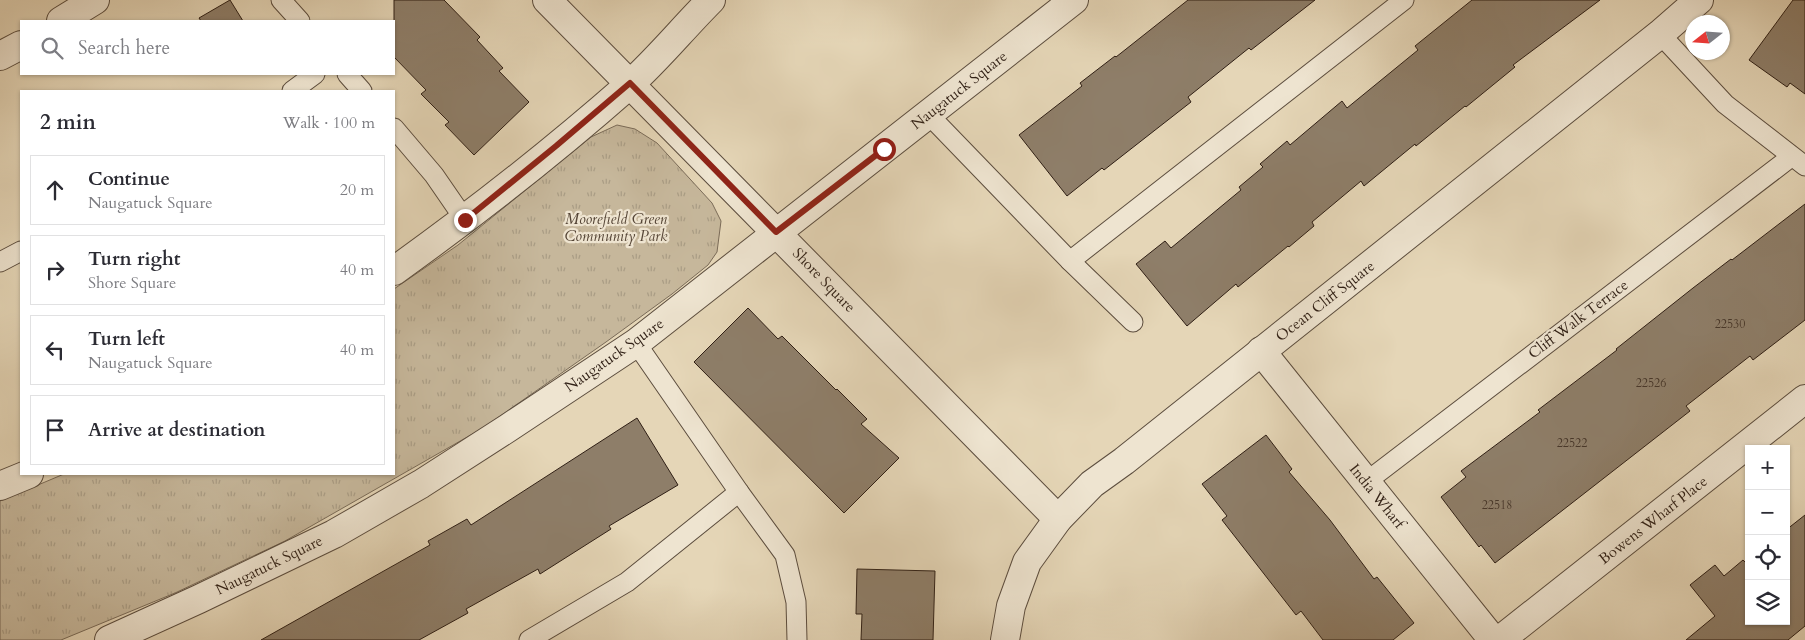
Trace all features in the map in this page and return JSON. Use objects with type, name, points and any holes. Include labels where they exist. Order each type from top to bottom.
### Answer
[{"type":"street","points":[[63,20],[95,0]]},
{"type":"street","name":"Shore Square","points":[[546,0],[630,83],[1058,519]]},
{"type":"street","points":[[395,270],[465,220],[630,83],[710,0]]},
{"type":"street","name":"Naugatuck Square","points":[[109,640],[199,599],[342,529],[421,484],[508,428],[636,343],[1074,0]]},
{"type":"street","name":"Ocean Cliff Square","points":[[1005,640],[1011,606],[1027,562],[1058,519],[1092,484],[1124,461],[1660,34],[1699,0]]},
{"type":"street","points":[[0,56],[20,46]]},
{"type":"street","name":"India Wharf","points":[[1261,351],[1493,640]]},
{"type":"street","name":"Bowens Wharf Place","points":[[1500,640],[1805,399]]},
{"type":"street","points":[[0,486],[27,475]]},
{"type":"lane","points":[[281,0],[299,20]]},
{"type":"lane","points":[[1070,261],[1404,0]]},
{"type":"lane","points":[[1660,34],[1725,104],[1798,161]]},
{"type":"lane","points":[[293,90],[314,75]]},
{"type":"lane","points":[[348,75],[361,90]]},
{"type":"lane","points":[[928,114],[1070,261],[1133,322]]},
{"type":"lane","points":[[395,129],[434,175],[465,220]]},
{"type":"lane","name":"Cliff Walk Terrace","points":[[1366,482],[1798,161]]},
{"type":"lane","points":[[0,262],[20,252]]},
{"type":"lane","points":[[636,343],[785,555],[796,602],[797,640]]},
{"type":"lane","points":[[529,640],[627,582],[739,492]]},
{"type":"green space","name":"Moorefield Green Community Park","points":[[617,125],[635,129],[657,143],[712,203],[721,221],[717,252],[708,265],[606,342],[483,428],[285,541],[175,593],[61,640],[0,640],[0,501],[62,475],[395,475],[395,288],[458,245],[591,137]]},
{"type":"building","points":[[230,0],[242,20],[200,20],[199,18]]},
{"type":"building","points":[[394,0],[444,0],[480,37],[477,40],[503,68],[499,71],[529,102],[474,155],[445,125],[449,122],[421,94],[426,90],[395,58]]},
{"type":"building","points":[[1188,0],[1315,0],[1251,50],[1249,48],[1188,97],[1191,102],[1104,170],[1102,168],[1067,196],[1019,135],[1082,86],[1080,83]]},
{"type":"building","points":[[1472,0],[1600,0],[1513,65],[1515,67],[1466,107],[1416,146],[1415,144],[1364,186],[1361,181],[1312,222],[1314,226],[1289,247],[1238,287],[1236,284],[1187,326],[1136,264],[1165,241],[1171,248],[1241,190],[1239,187],[1263,167],[1260,164],[1287,141],[1290,145],[1342,101],[1347,108],[1418,50],[1415,46]]},
{"type":"building","points":[[1793,0],[1805,0],[1805,94],[1790,83],[1787,87],[1749,60]]},
{"type":"building","points":[[1805,204],[1805,320],[1753,360],[1750,356],[1686,406],[1690,411],[1495,563],[1481,545],[1479,547],[1441,497],[1466,477],[1461,471],[1540,412],[1538,410],[1617,350],[1693,288]]},
{"type":"building","points":[[748,308],[778,339],[782,336],[837,389],[867,419],[861,424],[899,458],[844,513],[694,362]]},
{"type":"building","points":[[637,418],[678,485],[609,526],[611,529],[540,574],[538,569],[466,609],[468,613],[419,640],[261,640],[430,545],[428,541],[467,519],[471,525]]},
{"type":"building","points":[[1266,435],[1292,469],[1289,472],[1330,520],[1374,579],[1377,577],[1414,623],[1393,640],[1323,640],[1301,611],[1296,615],[1222,520],[1227,516],[1202,484]]},
{"type":"building","points":[[1805,515],[1805,626],[1788,640],[1686,640],[1715,616],[1690,585],[1715,565],[1724,576],[1743,560],[1745,562],[1745,625],[1790,625],[1790,527]]},
{"type":"building","points":[[857,569],[935,571],[933,640],[861,640],[862,614],[856,614]]},
{"type":"route","points":[[465,220],[630,83],[776,232],[884,149]]}]
